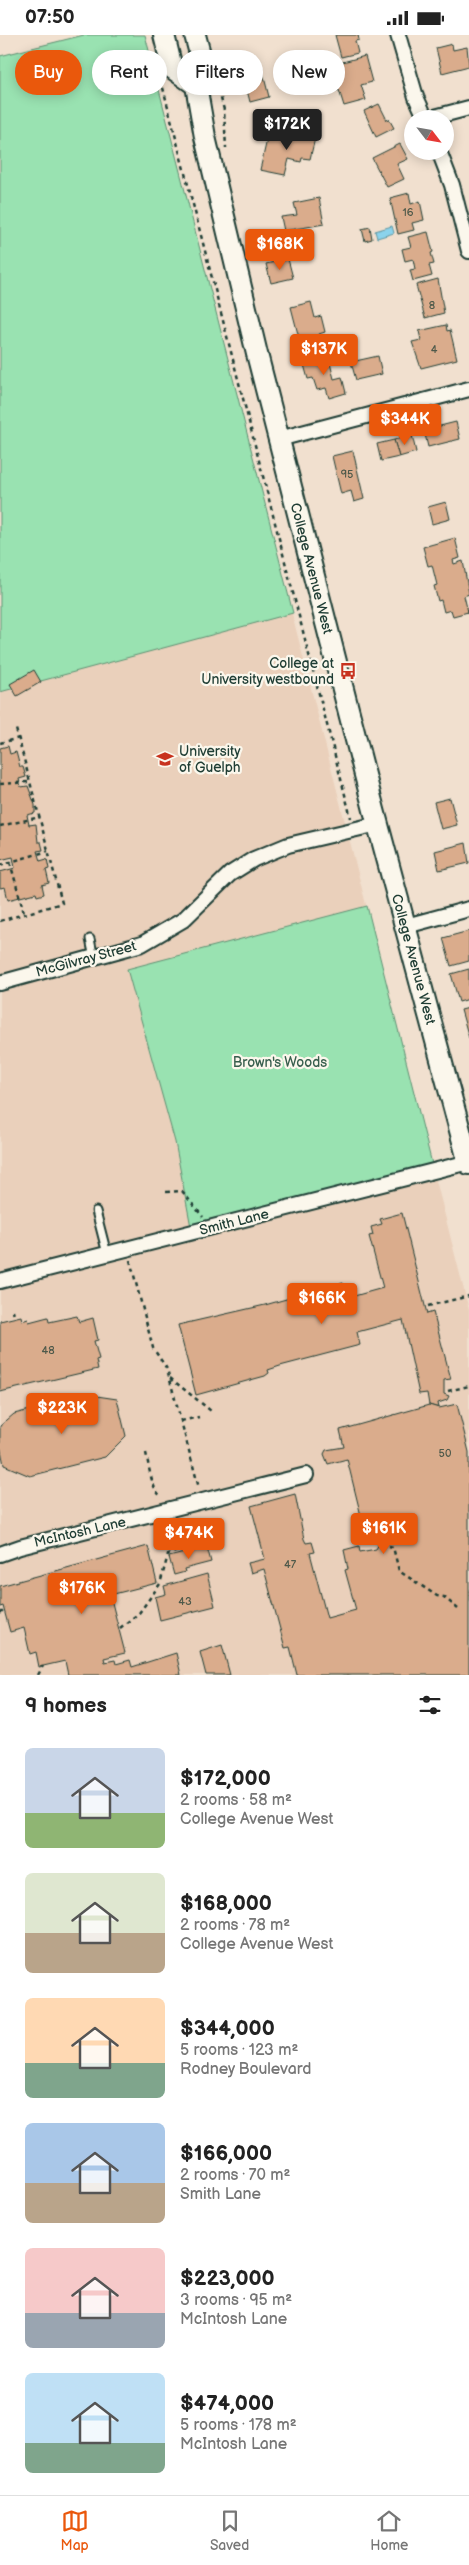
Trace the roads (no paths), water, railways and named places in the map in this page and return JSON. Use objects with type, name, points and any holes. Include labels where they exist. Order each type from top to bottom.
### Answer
[{"type":"main road","points":[[164,35],[172,68],[177,72]]},
{"type":"main road","name":"College Avenue West","points":[[195,35],[199,50]]},
{"type":"main road","name":"College Avenue West","points":[[198,95],[205,137],[279,439],[378,824],[469,1163]]},
{"type":"street","points":[[398,35],[416,97],[422,110]]},
{"type":"street","points":[[454,111],[469,107]]},
{"type":"street","points":[[443,160],[452,185],[469,251]]},
{"type":"street","points":[[279,439],[469,389]]},
{"type":"street","name":"McGilvray Street","points":[[0,983],[134,947],[168,931],[192,911],[230,874],[263,854],[294,843],[378,824]]},
{"type":"street","points":[[406,926],[469,909]]},
{"type":"street","name":"Smith Lane","points":[[0,1281],[469,1163]]},
{"type":"street","name":"McIntosh Lane","points":[[0,1554],[20,1547],[306,1475]]},
{"type":"lane","points":[[90,939],[94,958]]},
{"type":"lane","points":[[96,1211],[107,1253]]},
{"type":"water","points":[[392,226],[394,233],[377,238],[375,231]]},
{"type":"place","name":"College at University westbound","points":[[348,671]]},
{"type":"place","name":"University of Guelph","points":[[165,759]]},
{"type":"park label","name":"Brown's Woods","points":[[280,1062]]}]
